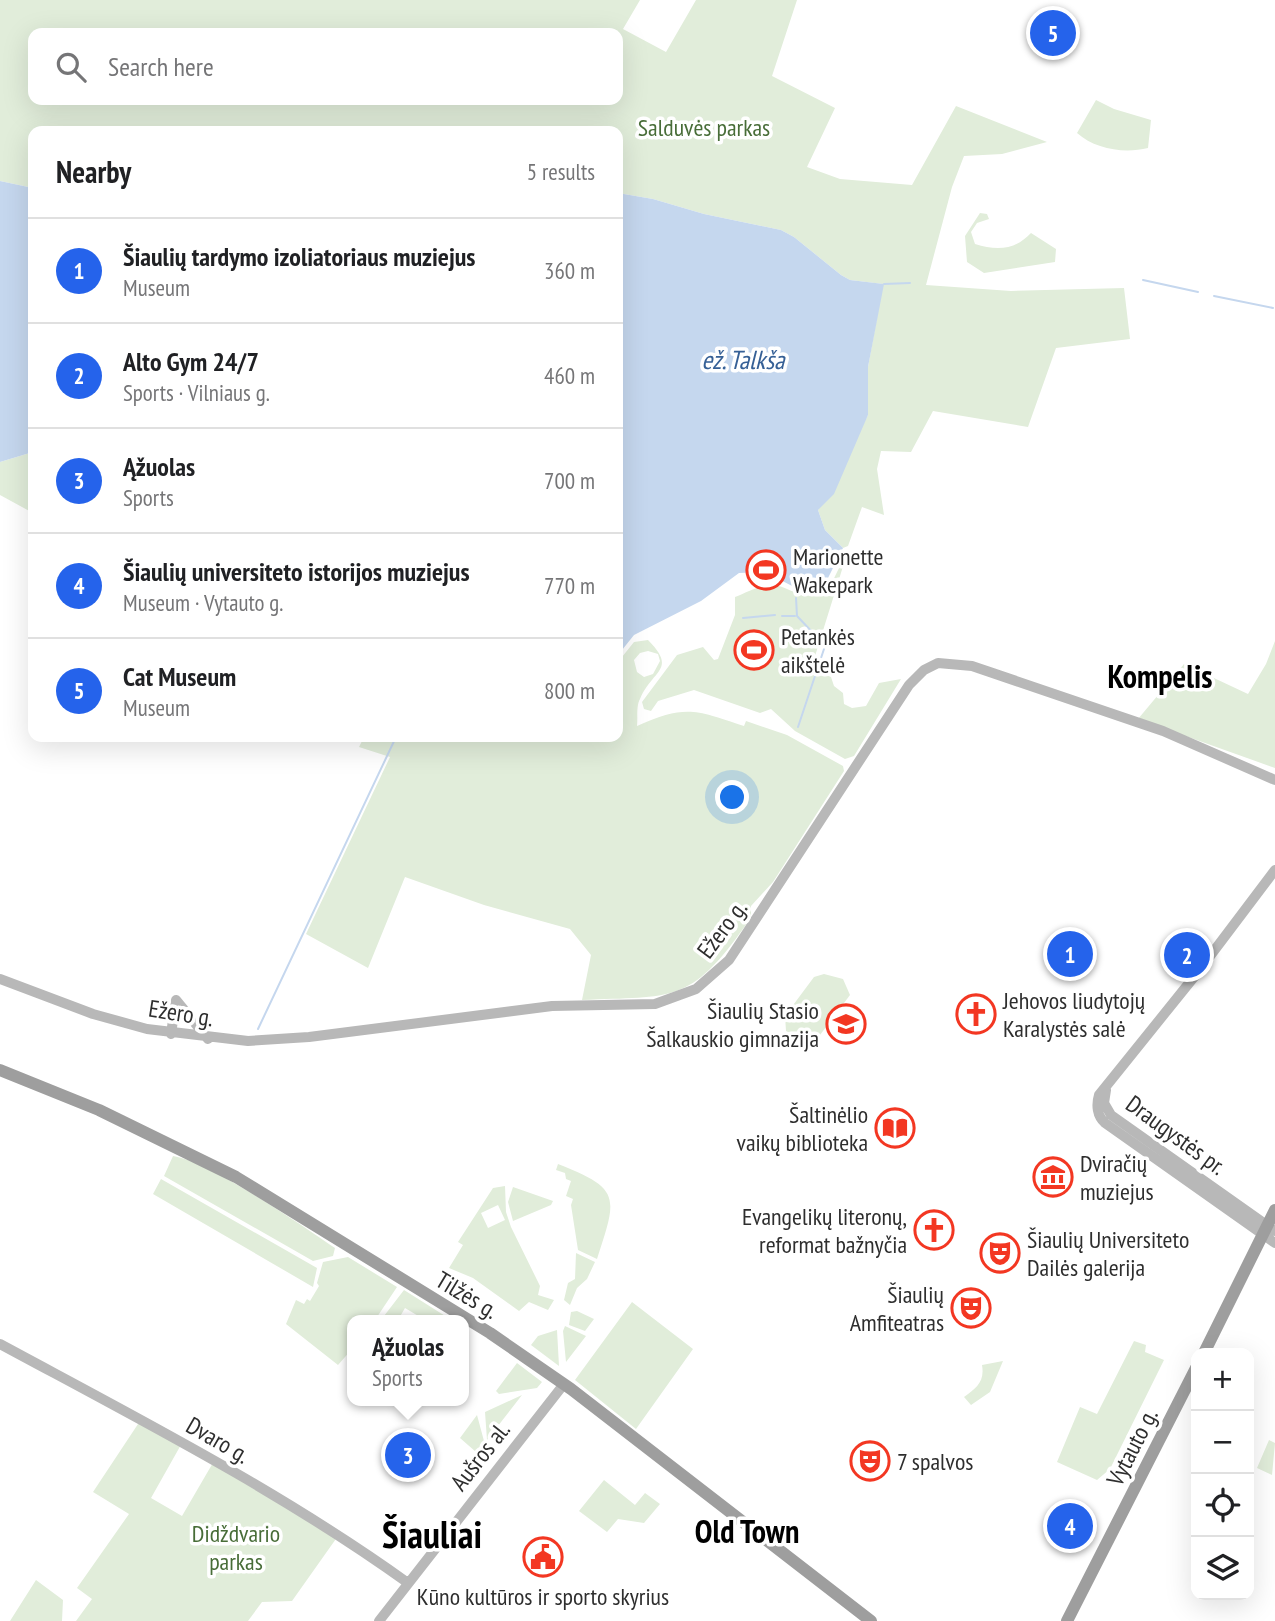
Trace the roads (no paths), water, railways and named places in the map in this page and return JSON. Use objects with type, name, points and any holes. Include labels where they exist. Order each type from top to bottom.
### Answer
[{"type":"highway","name":"Tilžės g.","points":[[0,1070],[99,1110],[236,1177],[461,1315]]},
{"type":"highway","points":[[1207,1348],[1268,1230],[1275,1210]]},
{"type":"highway","name":"Tilžės g.","points":[[469,1320],[564,1384],[871,1621]]},
{"type":"highway","name":"Vytauto g.","points":[[1067,1621],[1191,1378]]},
{"type":"main road","name":"Ežero g.","points":[[0,979],[102,1017],[171,1034],[248,1041],[309,1037],[552,1006],[639,1006],[664,1002],[696,989],[717,973],[737,949],[909,685],[924,670],[938,663],[956,662],[991,672],[1163,731],[1275,778]]},
{"type":"main road","name":"Draugystės pr.","points":[[1275,870],[1097,1101],[1099,1114],[1105,1123],[1268,1230],[1275,1243]]},
{"type":"main road","points":[[171,1034],[176,1000],[208,1039]]},
{"type":"main road","name":"Dvaro g.","points":[[0,1344],[244,1479],[372,1557],[408,1583]]},
{"type":"main road","name":"Aušros al.","points":[[379,1621],[564,1384]]},
{"type":"water","points":[[0,181],[28,187],[28,454],[0,462]]},
{"type":"water","name":"ež. Talkša","points":[[623,194],[781,230],[850,280],[884,284],[868,367],[868,415],[834,494],[818,510],[825,530],[843,548],[828,578],[818,587],[796,588],[765,572],[739,573],[701,601],[634,635],[623,649]]},
{"type":"waterway","points":[[1143,280],[1198,292]]},
{"type":"waterway","points":[[884,284],[910,283]]},
{"type":"waterway","points":[[1214,296],[1273,308]]},
{"type":"waterway","points":[[796,598],[797,616],[815,635]]},
{"type":"waterway","points":[[743,618],[775,615]]},
{"type":"waterway","points":[[782,616],[795,616]]},
{"type":"waterway","points":[[798,727],[824,649]]},
{"type":"waterway","points":[[258,1029],[394,742]]},
{"type":"place","name":"Cat Museum","points":[[1053,33]]},
{"type":"place","name":"Marionette Wakepark","points":[[766,570]]},
{"type":"place","name":"Petankės aikštelė","points":[[754,650]]},
{"type":"place","name":"Šiaulių tardymo izoliatoriaus muziejus","points":[[1070,954]]},
{"type":"place","name":"Alto Gym 24/7","points":[[1187,955]]},
{"type":"place","name":"Jehovos liudytojų Karalystės salė","points":[[976,1014]]},
{"type":"place","name":"Šiaulių Stasio Šalkauskio gimnazija","points":[[846,1024]]},
{"type":"place","name":"Šaltinėlio vaikų biblioteka","points":[[895,1128]]},
{"type":"place","name":"Dviračių muziejus","points":[[1053,1177]]},
{"type":"place","name":"Evangelikų literonų, reformat bažnyčia","points":[[934,1230]]},
{"type":"place","name":"Šiaulių Universiteto Dailės galerija","points":[[1000,1253]]},
{"type":"place","name":"Šiaulių Amfiteatras","points":[[971,1308]]},
{"type":"place","name":"Ąžuolas","points":[[408,1455]]},
{"type":"place","name":"7 spalvos","points":[[870,1461]]},
{"type":"place","name":"Šiaulių universiteto istorijos muziejus","points":[[1070,1526]]},
{"type":"place","name":"Kūno kultūros ir sporto skyrius","points":[[543,1557]]},
{"type":"district","name":"Kompelis","points":[[1160,676]]},
{"type":"district","name":"Old Town","points":[[747,1531]]},
{"type":"district","name":"Šiauliai","points":[[432,1533]]},
{"type":"park label","name":"Salduvės parkas","points":[[704,127]]},
{"type":"park label","name":"Didždvario parkas","points":[[236,1547]]}]
